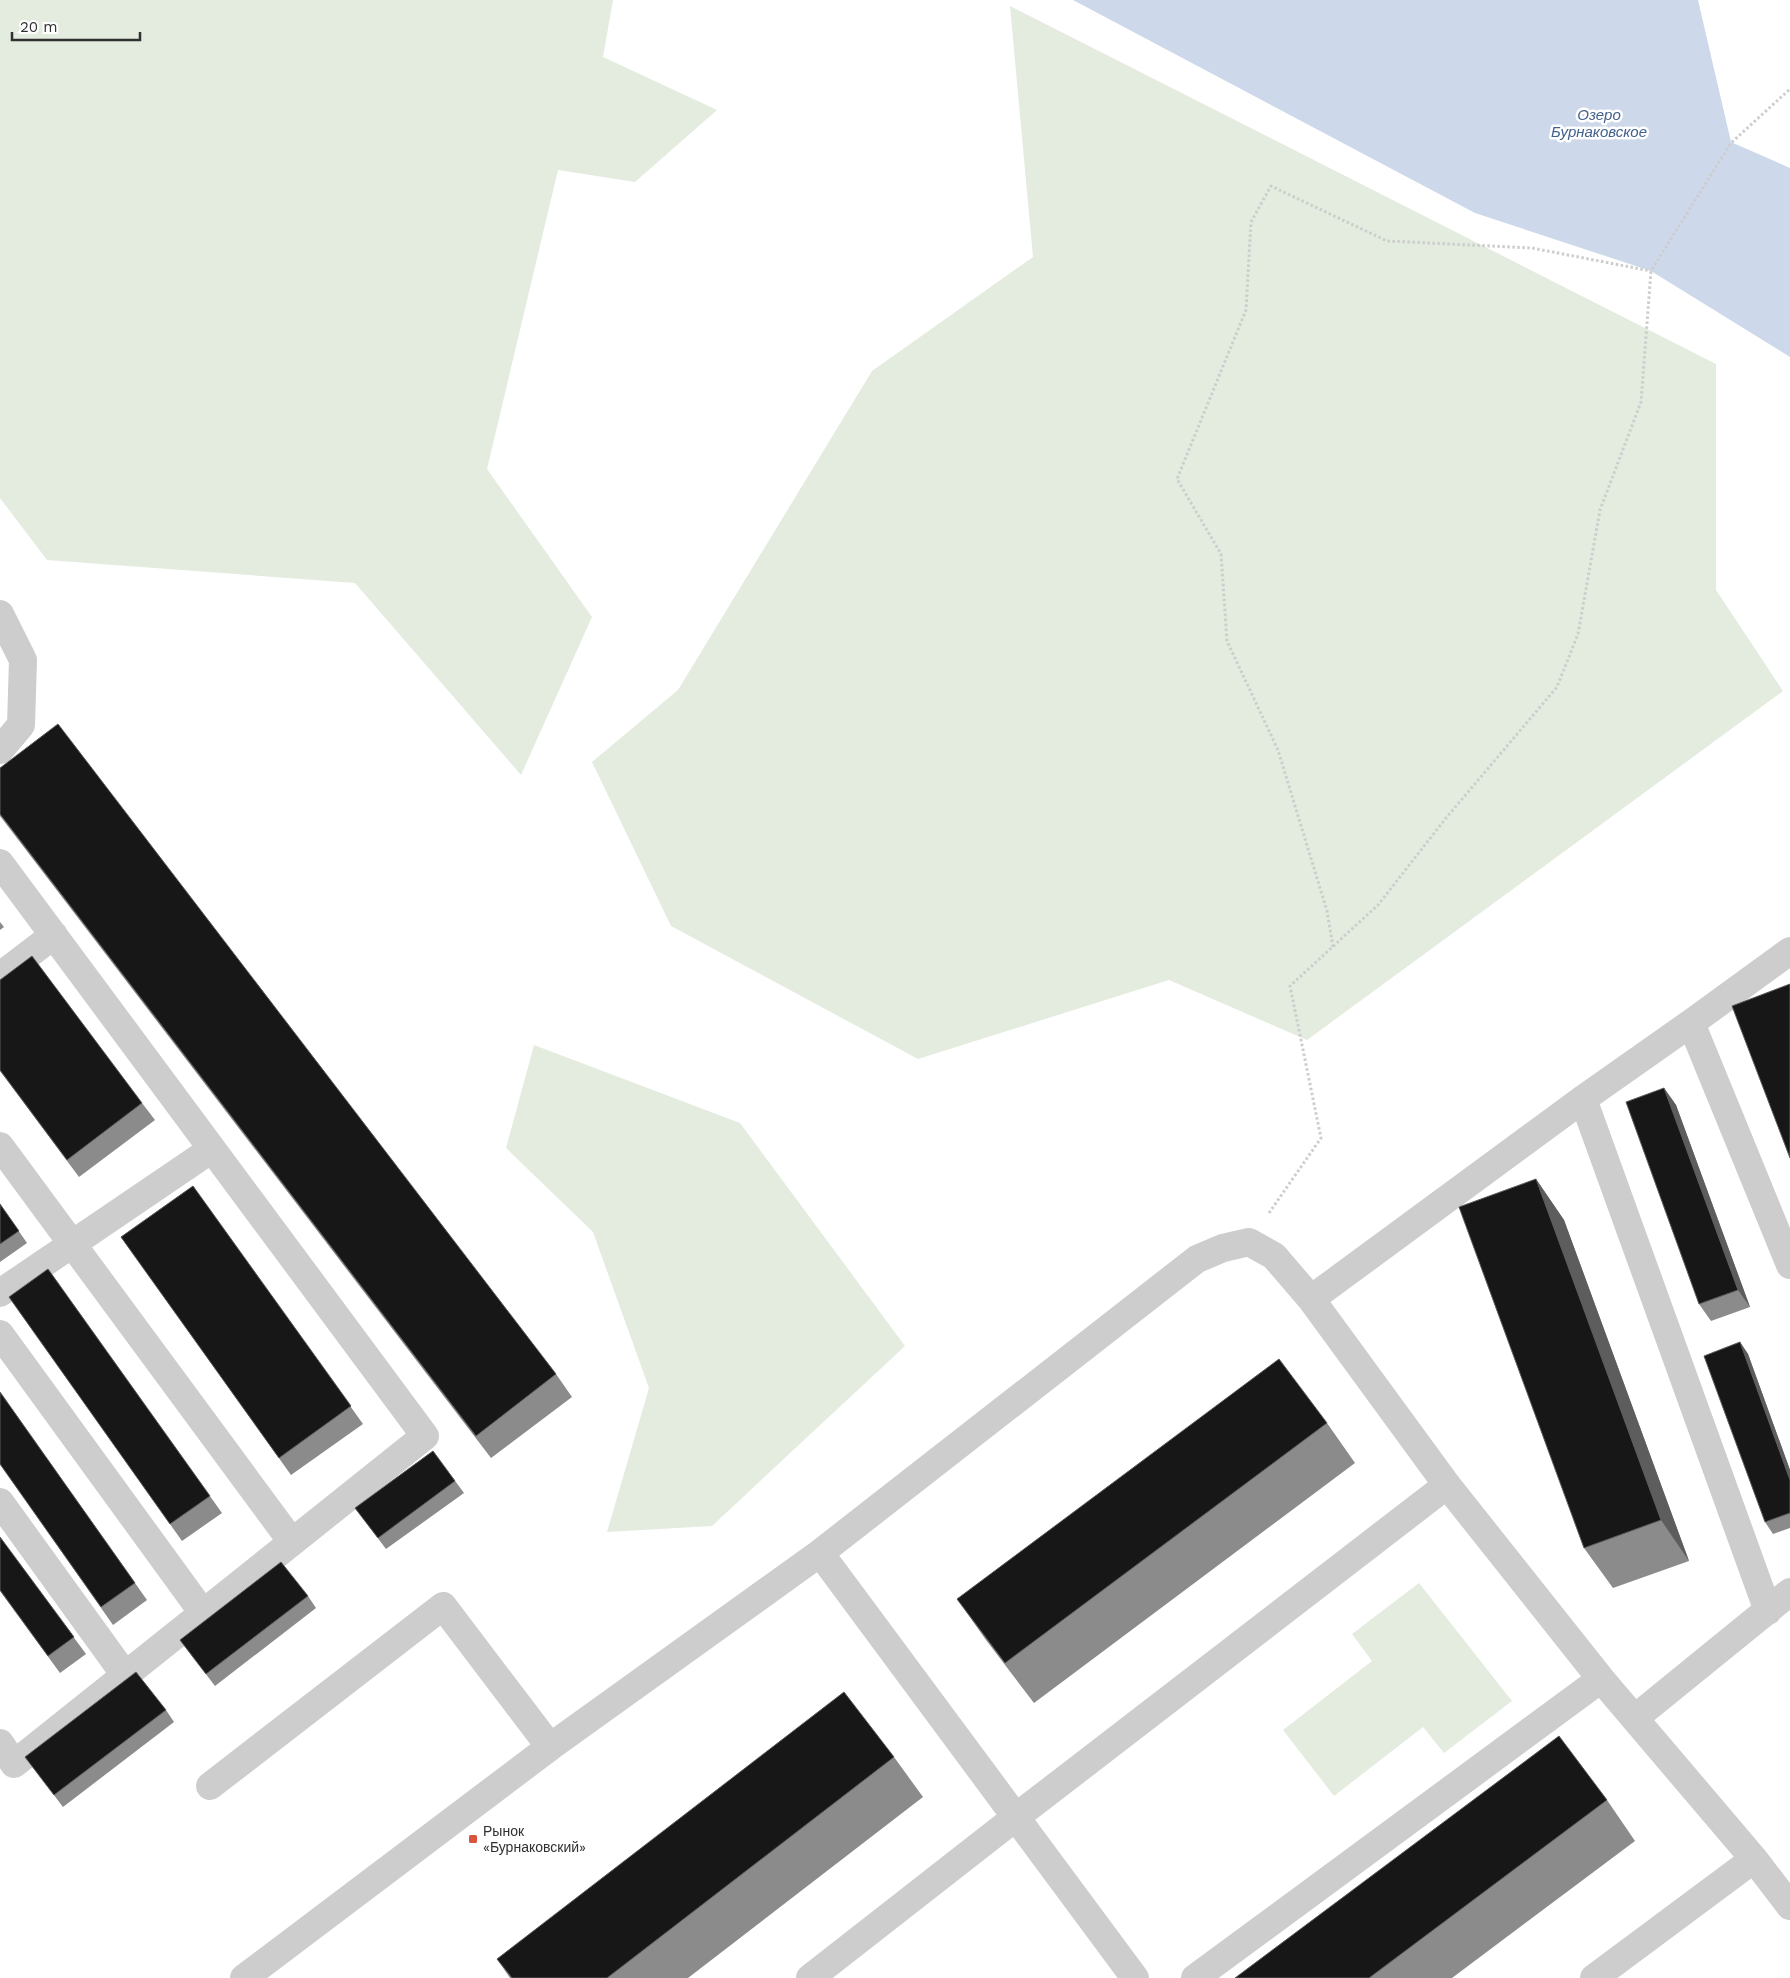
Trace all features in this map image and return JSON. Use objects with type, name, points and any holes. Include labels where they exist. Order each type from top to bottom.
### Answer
[{"type":"street","points":[[0,614],[22,660],[21,725],[0,750]]},
{"type":"street","points":[[0,862],[424,1436],[14,1764],[0,1743]]},
{"type":"street","points":[[0,976],[54,934]]},
{"type":"street","points":[[1311,1299],[1790,951]]},
{"type":"street","points":[[1691,1023],[1790,1265]]},
{"type":"street","points":[[1583,1100],[1768,1611]]},
{"type":"street","points":[[0,1146],[292,1542]]},
{"type":"street","points":[[0,1293],[212,1149]]},
{"type":"street","points":[[244,1978],[550,1747],[820,1552],[1196,1259],[1224,1248],[1249,1242],[1274,1256],[1311,1299],[1447,1485],[1602,1679],[1754,1859],[1786,1893]]},
{"type":"street","points":[[0,1334],[204,1613]]},
{"type":"street","points":[[810,1978],[1447,1485]]},
{"type":"street","points":[[0,1502],[125,1675]]},
{"type":"street","points":[[820,1552],[1135,1978]]},
{"type":"street","points":[[1635,1718],[1790,1592]]},
{"type":"street","points":[[210,1786],[443,1606],[550,1747]]},
{"type":"street","points":[[1195,1978],[1602,1679]]},
{"type":"street","points":[[1594,1978],[1754,1859]]},
{"type":"path","points":[[1249,1242],[1320,1138],[1290,986],[1378,905],[1446,818],[1557,688],[1578,634],[1600,510],[1640,402],[1651,271],[1731,143],[1790,90]]},
{"type":"path","points":[[1333,947],[1327,912],[1278,750],[1226,641],[1221,554],[1176,479],[1246,310],[1251,222],[1272,186],[1387,241],[1532,248],[1651,271]]},
{"type":"shaded area","points":[[0,0],[613,0],[603,57],[717,110],[635,182],[558,170],[487,469],[592,617],[521,775],[355,583],[47,560],[0,498]]},
{"type":"shaded area","points":[[1010,6],[1716,364],[1716,590],[1783,691],[1307,1040],[1169,980],[918,1059],[671,926],[592,762],[678,690],[872,371],[1033,257]]},
{"type":"shaded area","points":[[534,1045],[740,1123],[905,1346],[712,1526],[607,1532],[649,1388],[593,1232],[506,1148]]},
{"type":"shaded area","points":[[1419,1583],[1512,1701],[1444,1753],[1423,1727],[1334,1796],[1283,1730],[1372,1661],[1352,1634]]},
{"type":"water","name":"Озеро Бурнаковское","points":[[1073,0],[1698,0],[1731,142],[1790,168],[1790,357],[1651,271],[1475,213]]},
{"type":"building","points":[[58,724],[556,1374],[476,1436],[0,814],[0,768]]},
{"type":"building","points":[[32,956],[142,1103],[67,1160],[0,1070],[0,980]]},
{"type":"building","points":[[1790,984],[1790,1158],[1732,1006]]},
{"type":"building","points":[[1664,1088],[1738,1290],[1699,1304],[1626,1102]]},
{"type":"building","points":[[1536,1179],[1661,1520],[1584,1548],[1459,1207]]},
{"type":"building","points":[[193,1186],[351,1406],[279,1458],[121,1237]]},
{"type":"building","points":[[0,1204],[19,1231],[0,1244]]},
{"type":"building","points":[[48,1269],[210,1496],[170,1524],[9,1297]]},
{"type":"building","points":[[1740,1342],[1790,1480],[1790,1513],[1765,1522],[1704,1356]]},
{"type":"building","points":[[1279,1359],[1327,1423],[1005,1663],[957,1599]]},
{"type":"building","points":[[0,1392],[135,1583],[101,1607],[0,1464]]},
{"type":"building","points":[[433,1451],[455,1481],[378,1538],[355,1508]]},
{"type":"building","points":[[0,1537],[74,1637],[48,1656],[0,1590]]},
{"type":"building","points":[[281,1562],[308,1596],[206,1674],[180,1640]]},
{"type":"building","points":[[136,1672],[166,1710],[54,1795],[25,1757]]},
{"type":"building","points":[[844,1692],[894,1757],[607,1978],[512,1978],[497,1959]]},
{"type":"building","points":[[1559,1736],[1607,1800],[1369,1978],[1235,1978]]},
{"type":"place","name":"Рынок «Бурнаковский»","points":[[473,1839]]}]
